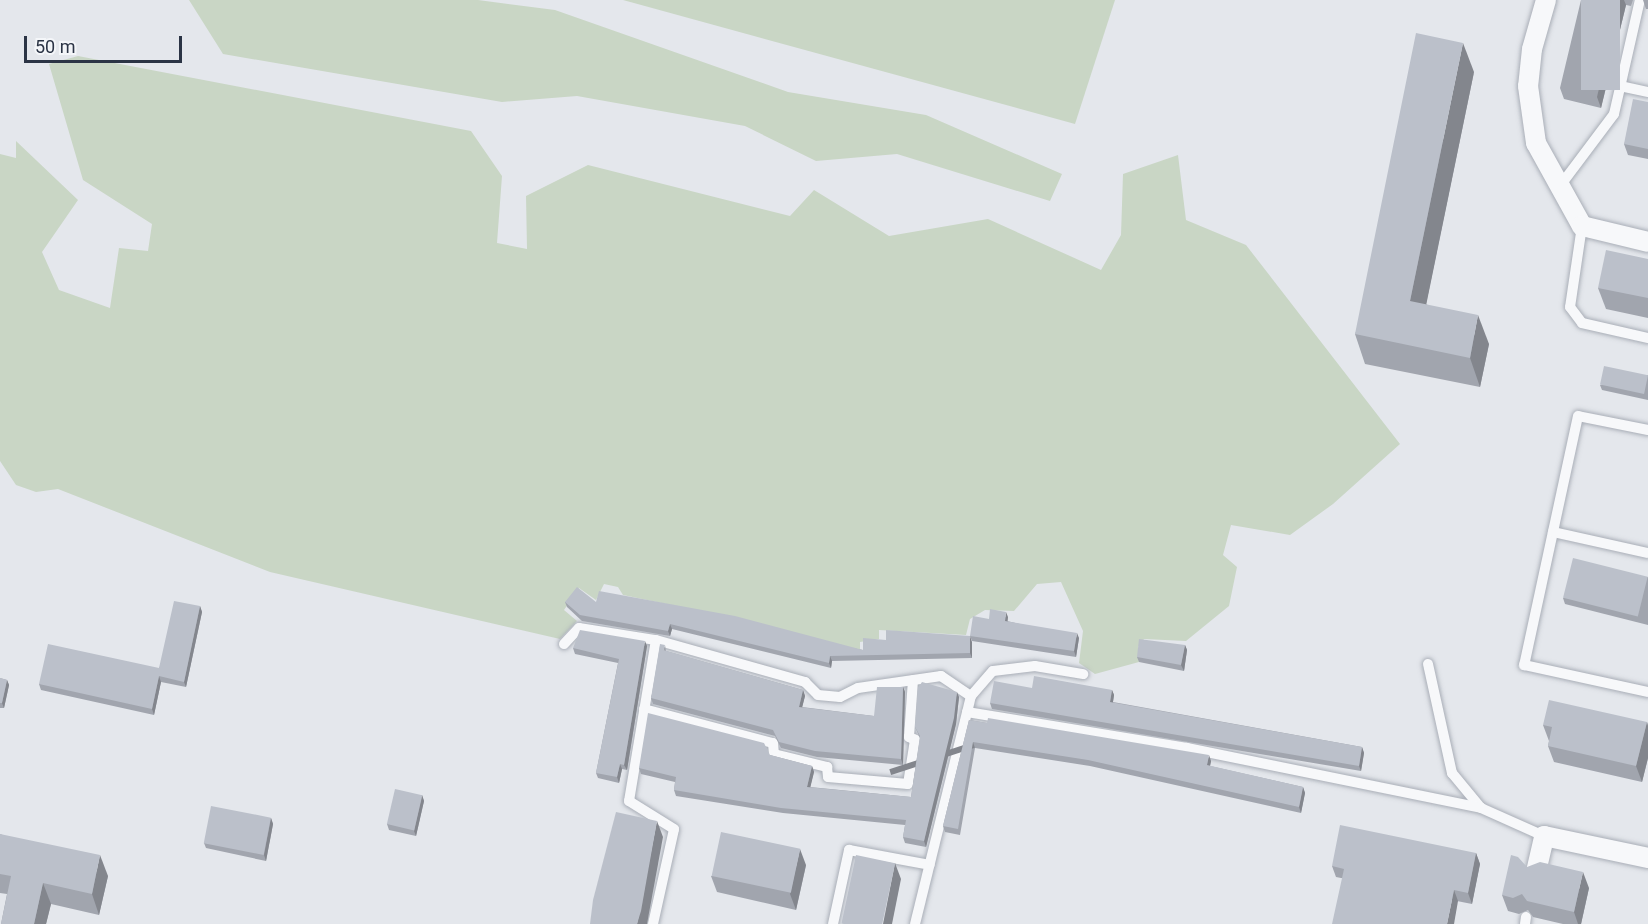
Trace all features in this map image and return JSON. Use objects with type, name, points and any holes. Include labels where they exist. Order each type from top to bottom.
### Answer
[{"type":"street","points":[[1546,0],[1532,49],[1528,86],[1536,143],[1582,226],[1648,242]]},
{"type":"street","points":[[1536,872],[1544,836],[1648,858]]},
{"type":"lane","points":[[1560,186],[1614,114],[1640,0]]},
{"type":"lane","points":[[1620,86],[1648,92]]},
{"type":"lane","points":[[1582,226],[1570,307],[1582,323],[1648,338]]},
{"type":"lane","points":[[1648,430],[1578,416],[1524,664],[1648,692]]},
{"type":"lane","points":[[1553,532],[1648,553]]},
{"type":"lane","points":[[564,644],[579,628],[656,640],[805,682],[818,695],[840,698],[858,687],[941,676],[971,696]]},
{"type":"lane","points":[[653,924],[674,829],[629,801],[656,640]]},
{"type":"lane","points":[[1428,664],[1452,773],[1481,808]]},
{"type":"lane","points":[[915,924],[971,696],[993,671],[1035,666],[1083,674]]},
{"type":"lane","points":[[644,709],[773,743],[774,754],[827,766],[828,777],[908,784],[915,740],[909,737],[913,680]]},
{"type":"lane","points":[[968,712],[1187,748],[1481,808],[1544,836]]},
{"type":"lane","points":[[833,924],[849,850],[930,865]]},
{"type":"green space","points":[[189,0],[478,0],[555,10],[788,92],[926,115],[1062,174],[1050,201],[897,154],[816,161],[745,126],[577,96],[502,102],[223,54]]},
{"type":"green space","points":[[623,0],[1115,0],[1075,124]]},
{"type":"green space","points":[[78,56],[471,131],[502,176],[497,243],[527,249],[526,196],[588,165],[790,216],[814,190],[889,236],[988,219],[1101,270],[1121,235],[1123,174],[1178,155],[1186,220],[1246,245],[1400,444],[1333,504],[1290,535],[1231,525],[1223,555],[1237,567],[1229,606],[1186,641],[1144,639],[1138,647],[1139,662],[1095,674],[1079,663],[1083,631],[1061,582],[1037,584],[1014,611],[985,610],[970,619],[966,635],[879,630],[879,639],[860,642],[860,651],[734,618],[623,595],[618,587],[604,584],[596,600],[579,588],[564,610],[577,621],[560,639],[270,572],[58,489],[36,492],[16,485],[0,461],[0,154],[16,158],[16,141],[78,200],[42,252],[59,290],[110,308],[119,248],[148,251],[152,224],[83,180],[49,64]]},
{"type":"building","points":[[1581,0],[1620,0],[1620,90],[1581,90]]},
{"type":"building","points":[[1416,33],[1463,43],[1410,301],[1478,315],[1470,358],[1355,334]]},
{"type":"building","points":[[1633,99],[1648,102],[1648,149],[1624,144]]},
{"type":"building","points":[[1606,250],[1648,259],[1648,298],[1598,288]]},
{"type":"building","points":[[1604,366],[1648,375],[1644,394],[1600,385]]},
{"type":"building","points":[[1573,558],[1648,577],[1638,616],[1563,598]]},
{"type":"building","points":[[577,587],[596,602],[599,591],[735,616],[863,650],[863,638],[886,640],[886,630],[970,636],[970,653],[830,656],[829,663],[670,624],[668,631],[580,615],[565,602]]},
{"type":"building","points":[[174,601],[200,606],[184,682],[159,676],[152,709],[39,684],[48,644],[159,668]]},
{"type":"building","points":[[990,609],[1006,612],[1005,621],[1077,633],[1074,651],[970,636],[973,616],[989,619]]},
{"type":"building","points":[[580,630],[645,641],[624,765],[620,764],[617,777],[596,773],[619,659],[573,648]]},
{"type":"building","points":[[1139,639],[1185,645],[1181,665],[1137,657]]},
{"type":"building","points":[[660,644],[665,645],[663,650],[803,690],[799,707],[874,716],[877,687],[903,687],[901,759],[815,751],[779,742],[773,730],[651,698]]},
{"type":"building","points":[[1034,676],[1112,690],[1110,702],[1362,747],[1359,766],[990,703],[994,681],[1032,688]]},
{"type":"building","points":[[0,678],[7,680],[2,703],[0,703]]},
{"type":"building","points":[[922,682],[957,692],[954,718],[924,841],[903,837],[906,820],[781,808],[674,790],[676,777],[639,768],[648,713],[764,743],[770,755],[812,766],[807,787],[911,797],[920,736],[915,727],[918,688]]},
{"type":"building","points":[[1549,700],[1647,722],[1636,766],[1548,746],[1552,727],[1543,725]]},
{"type":"building","points":[[988,718],[1209,755],[1207,765],[1303,787],[1299,807],[1088,760],[973,742],[958,829],[943,826],[969,720],[987,723]]},
{"type":"building","points":[[395,789],[422,795],[414,830],[387,824]]},
{"type":"building","points":[[211,806],[271,818],[264,855],[204,843]]},
{"type":"building","points":[[616,812],[657,821],[641,911],[637,924],[590,924],[593,900]]},
{"type":"building","points":[[1340,825],[1476,853],[1468,893],[1454,890],[1447,924],[1332,924],[1344,869],[1332,866]]},
{"type":"building","points":[[721,832],[800,849],[791,893],[712,876]]},
{"type":"building","points":[[0,834],[100,855],[92,894],[43,883],[34,924],[1,924],[11,876],[0,874]]},
{"type":"building","points":[[856,855],[895,863],[882,924],[841,923]]},
{"type":"building","points":[[1511,855],[1518,857],[1527,867],[1540,862],[1583,872],[1574,912],[1527,901],[1522,894],[1513,898],[1502,895]]}]
